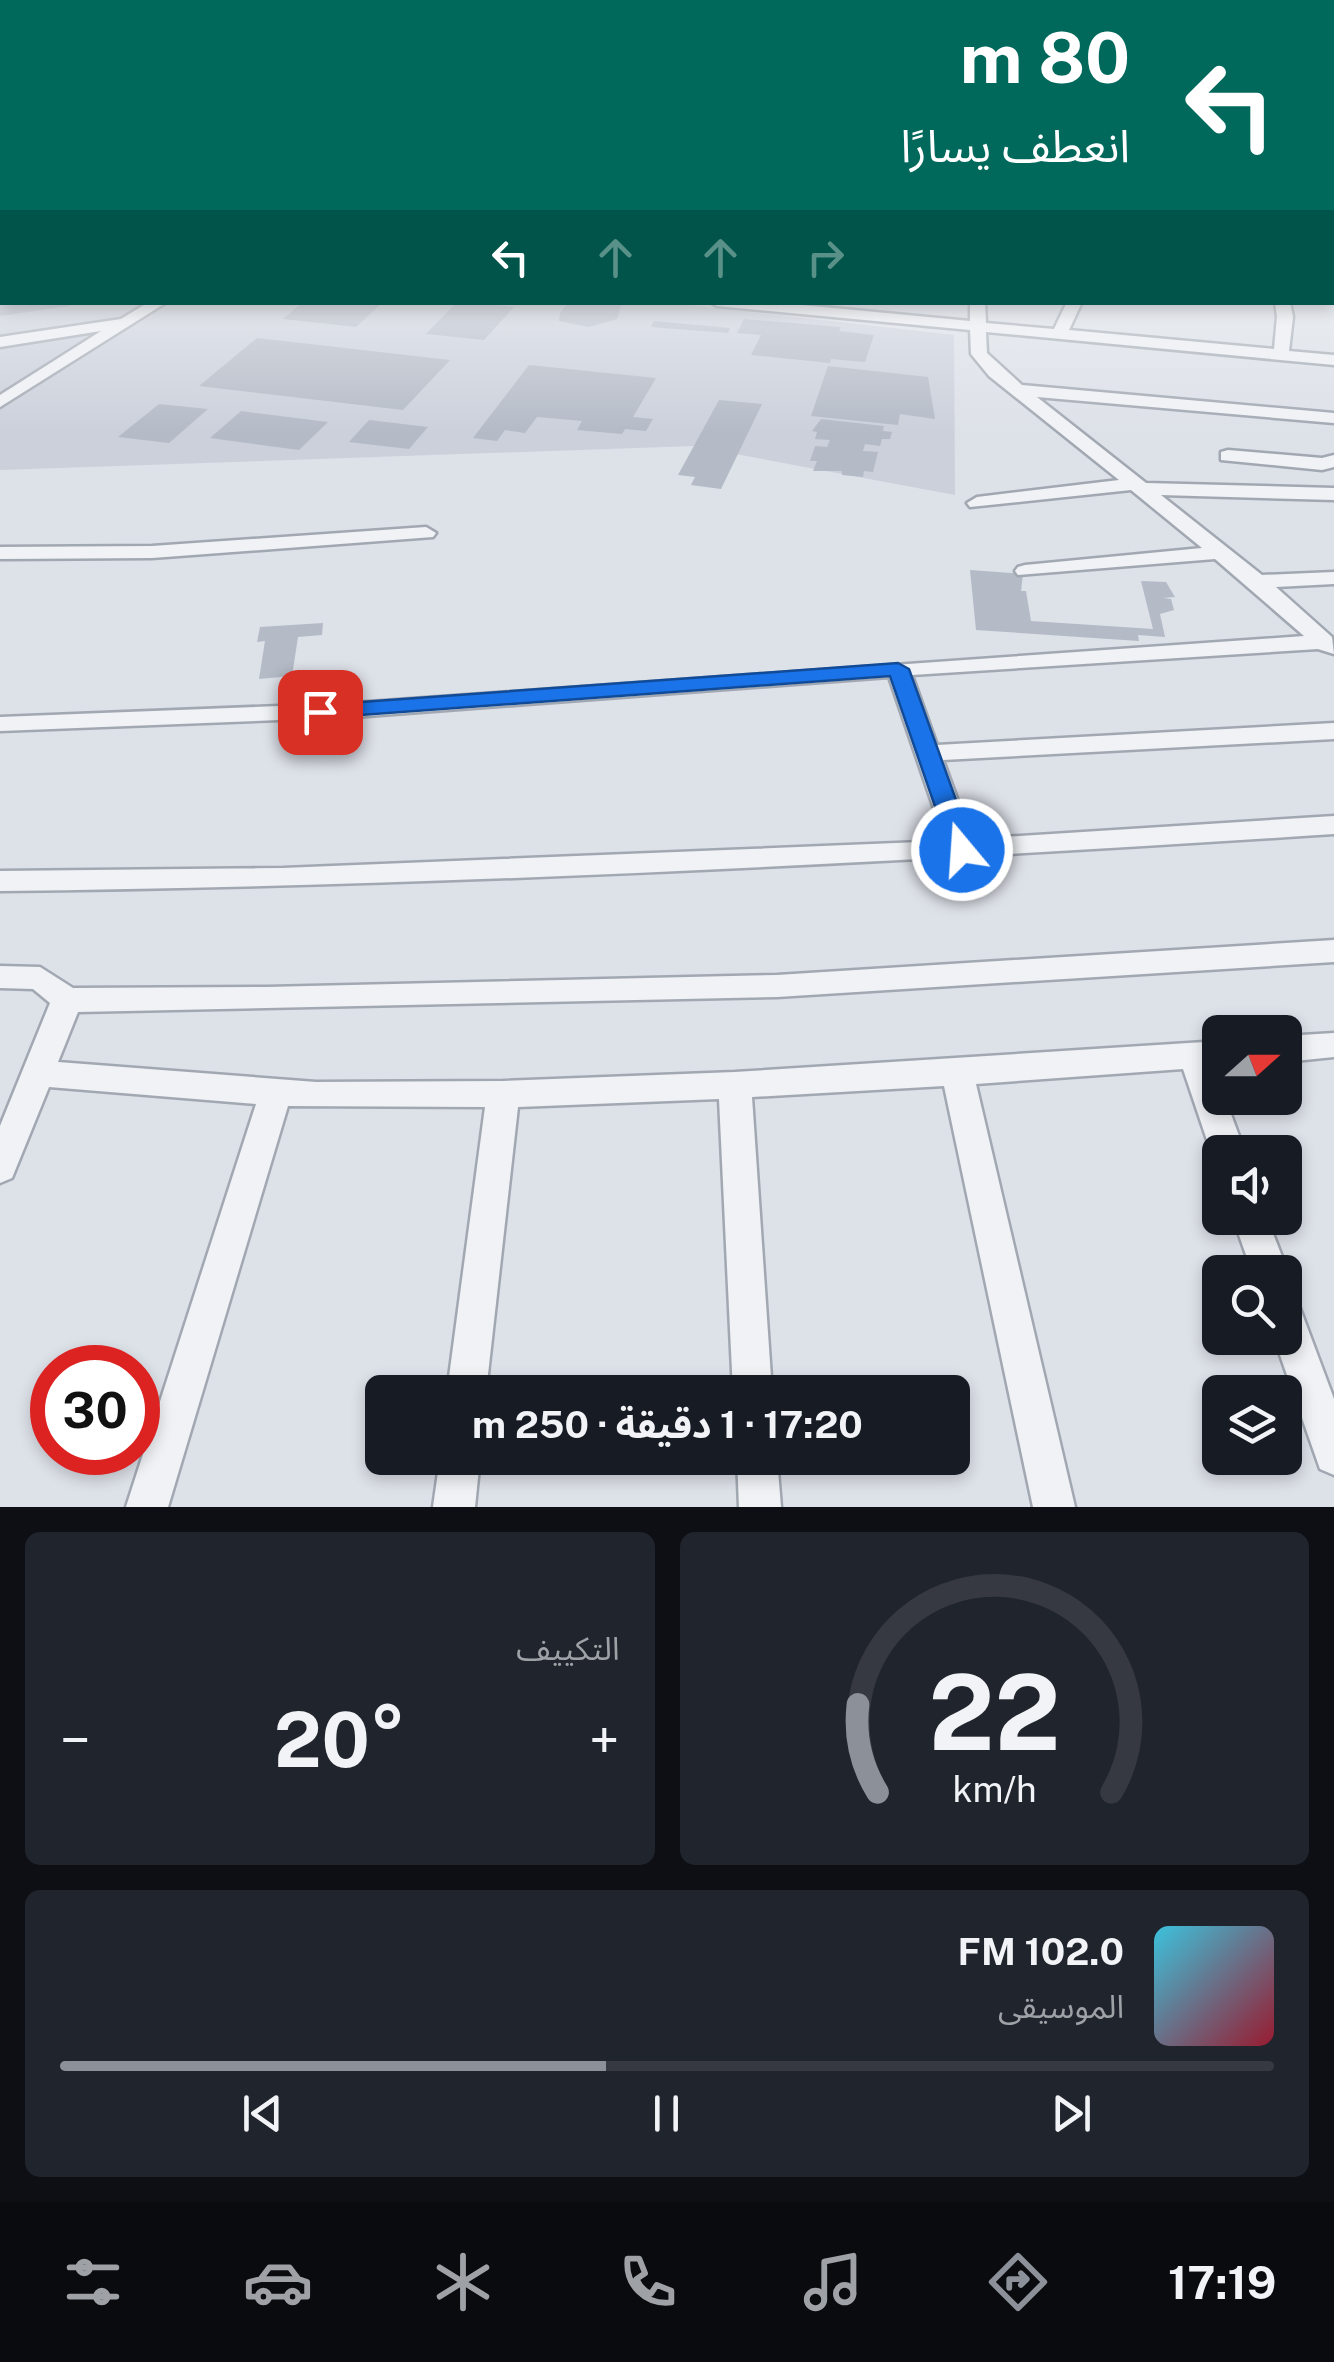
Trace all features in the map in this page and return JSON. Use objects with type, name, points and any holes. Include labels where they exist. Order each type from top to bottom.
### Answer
[{"type":"street","points":[[0,402],[155,305]]},
{"type":"street","points":[[776,305],[874,310],[977,327],[1334,360]]},
{"type":"street","points":[[976,305],[980,354],[1017,390],[1257,582],[1329,647]]},
{"type":"street","points":[[1059,335],[1074,305]]},
{"type":"street","points":[[1282,355],[1284,310]]},
{"type":"street","points":[[0,342],[125,322]]},
{"type":"street","points":[[1017,390],[1334,418]]},
{"type":"street","points":[[1228,456],[1322,464],[1334,461]]},
{"type":"street","points":[[977,503],[1140,487],[1334,494]]},
{"type":"street","points":[[0,553],[152,552],[426,533]]},
{"type":"street","points":[[1025,571],[1220,552]]},
{"type":"street","points":[[1257,582],[1334,578]]},
{"type":"street","points":[[0,724],[354,710],[898,669],[1329,647]]},
{"type":"street","points":[[898,669],[962,850]]},
{"type":"street","points":[[930,753],[1334,731]]},
{"type":"street","points":[[0,881],[283,878],[962,850],[1334,825]]},
{"type":"street","points":[[0,977],[40,978],[67,1000],[267,1000],[777,986],[1334,951]]},
{"type":"street","points":[[0,1168],[67,1000]]},
{"type":"street","points":[[1302,1047],[1334,1045]]},
{"type":"street","points":[[38,1072],[276,1092],[503,1094],[735,1085],[1202,1055]]},
{"type":"street","points":[[956,1072],[1054,1507]]},
{"type":"street","points":[[735,1085],[752,1375]]},
{"type":"street","points":[[147,1507],[276,1092]]},
{"type":"street","points":[[469,1375],[503,1094]]},
{"type":"street","points":[[1299,1355],[1334,1455]]},
{"type":"street","points":[[454,1507],[458,1475]]},
{"type":"street","points":[[758,1475],[760,1507]]},
{"type":"shaded area","points":[[0,305],[689,305],[954,335],[955,495],[693,446],[0,470]]},
{"type":"building","points":[[0,305],[69,306],[0,316]]},
{"type":"building","points":[[299,305],[380,305],[356,327],[283,319]]},
{"type":"building","points":[[454,305],[514,307],[484,340],[426,334]]},
{"type":"building","points":[[567,305],[621,305],[617,319],[589,327],[559,321]]},
{"type":"building","points":[[744,319],[841,327],[839,331],[874,335],[865,362],[831,359],[830,363],[751,355],[761,335],[737,333]]},
{"type":"building","points":[[654,321],[730,328],[728,333],[651,327]]},
{"type":"building","points":[[257,338],[450,360],[403,410],[199,386]]},
{"type":"building","points":[[529,365],[656,378],[633,417],[653,419],[646,431],[625,429],[622,434],[577,430],[582,421],[537,417],[525,433],[505,430],[497,441],[473,438]]},
{"type":"building","points":[[828,366],[928,377],[935,419],[900,414],[898,425],[811,416]]},
{"type":"building","points":[[719,400],[762,404],[721,489],[691,485],[695,477],[678,475]]},
{"type":"building","points":[[159,404],[208,409],[169,443],[118,437]]},
{"type":"building","points":[[241,411],[328,422],[299,450],[210,438]]},
{"type":"building","points":[[821,419],[884,426],[883,431],[892,432],[890,439],[882,439],[880,446],[865,444],[863,451],[878,452],[873,472],[864,471],[863,477],[842,475],[842,471],[813,471],[817,461],[810,461],[815,446],[827,447],[830,440],[815,439],[817,432],[812,431]]},
{"type":"building","points":[[369,420],[428,427],[409,449],[349,442]]},
{"type":"building","points":[[970,570],[1023,574],[1021,591],[1026,591],[1031,621],[1153,629],[1141,581],[1166,582],[1175,597],[1163,598],[1171,599],[1174,610],[1160,614],[1165,637],[1138,635],[1139,641],[976,630]]},
{"type":"building","points":[[323,623],[322,635],[298,637],[292,676],[259,679],[265,641],[257,642],[260,627]]},
{"type":"route","points":[[320,712],[898,669],[962,850]]}]
